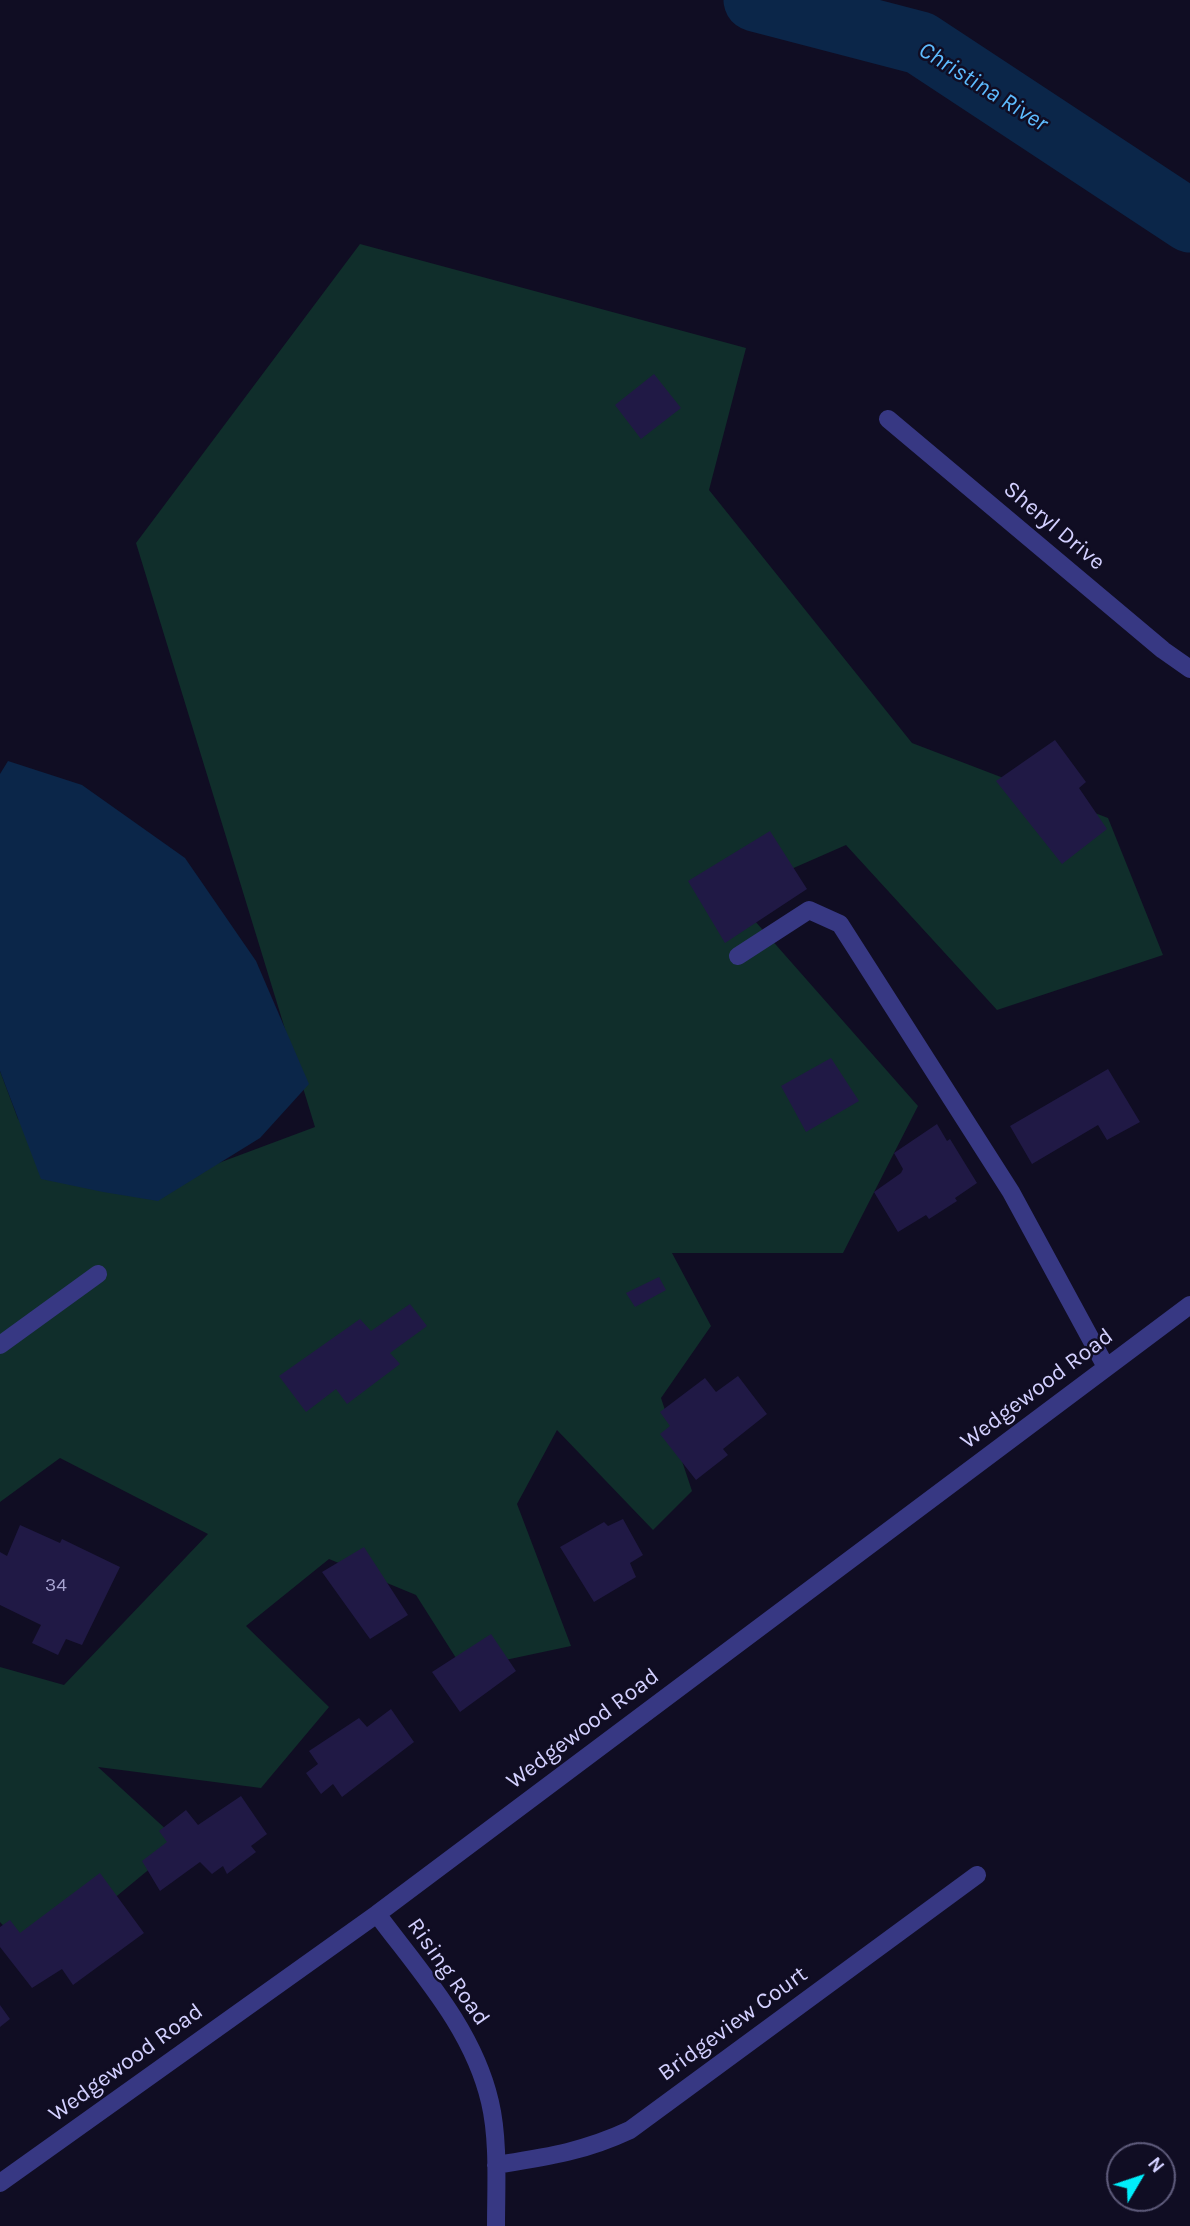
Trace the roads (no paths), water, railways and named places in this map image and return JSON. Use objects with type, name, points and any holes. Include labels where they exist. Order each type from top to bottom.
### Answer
[{"type":"street","name":"Sheryl Drive","points":[[888,419],[1163,650],[1190,669]]},
{"type":"street","points":[[738,956],[809,910],[840,924],[1011,1192],[1106,1367]]},
{"type":"street","points":[[0,1345],[98,1274]]},
{"type":"street","name":"Wedgewood Road","points":[[0,2183],[377,1914],[1190,1305]]},
{"type":"street","name":"Bridgeview Court","points":[[496,2165],[566,2154],[598,2145],[630,2130],[977,1875]]},
{"type":"street","name":"Rising Road","points":[[377,1914],[459,2023],[478,2062],[490,2104],[496,2165],[496,2226]]},
{"type":"water","points":[[8,761],[82,785],[185,858],[256,961],[309,1084],[260,1138],[158,1201],[41,1179],[0,1071],[0,774]]},
{"type":"waterway","name":"Christina River","points":[[755,0],[920,43],[1190,221]]}]
